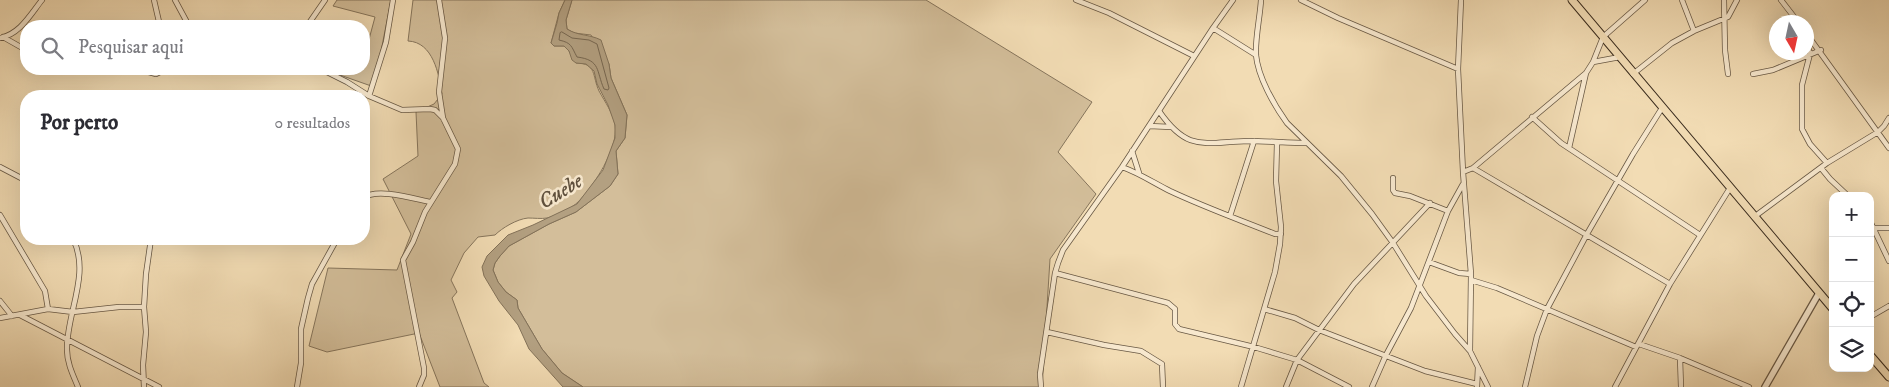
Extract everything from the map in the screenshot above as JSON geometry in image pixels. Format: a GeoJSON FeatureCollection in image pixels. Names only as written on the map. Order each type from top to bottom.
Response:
{"type":"FeatureCollection","features":[{"type":"Feature","properties":{"kind":"main road"},"geometry":{"type":"LineString","coordinates":[[1572,0],[1829,304]]}},
{"type":"Feature","properties":{"kind":"main road"},"geometry":{"type":"LineString","coordinates":[[1874,359],[1889,377]]}},
{"type":"Feature","properties":{"kind":"street"},"geometry":{"type":"LineString","coordinates":[[26,20],[42,0]]}},
{"type":"Feature","properties":{"kind":"street"},"geometry":{"type":"LineString","coordinates":[[154,0],[159,20]]}},
{"type":"Feature","properties":{"kind":"street"},"geometry":{"type":"LineString","coordinates":[[175,0],[186,20]]}},
{"type":"Feature","properties":{"kind":"street"},"geometry":{"type":"LineString","coordinates":[[311,20],[325,0]]}},
{"type":"Feature","properties":{"kind":"street"},"geometry":{"type":"LineString","coordinates":[[370,93],[386,42],[393,0]]}},
{"type":"Feature","properties":{"kind":"street"},"geometry":{"type":"LineString","coordinates":[[419,387],[424,375],[424,368],[402,264],[404,257],[414,242],[430,202],[455,164],[458,149],[443,118],[438,92],[445,38],[439,0]]}},
{"type":"Feature","properties":{"kind":"street"},"geometry":{"type":"LineString","coordinates":[[1076,0],[1109,12],[1194,56]]}},
{"type":"Feature","properties":{"kind":"street"},"geometry":{"type":"LineString","coordinates":[[1041,387],[1040,374],[1058,262],[1064,250],[1122,167],[1233,0]]}},
{"type":"Feature","properties":{"kind":"street"},"geometry":{"type":"LineString","coordinates":[[1261,0],[1256,55],[1264,82],[1275,106],[1286,123],[1342,176],[1393,243],[1420,286],[1455,334],[1470,351],[1488,387]]}},
{"type":"Feature","properties":{"kind":"street"},"geometry":{"type":"LineString","coordinates":[[1301,0],[1346,22],[1458,69]]}},
{"type":"Feature","properties":{"kind":"street"},"geometry":{"type":"LineString","coordinates":[[1461,0],[1458,69],[1462,172],[1471,274],[1470,351]]}},
{"type":"Feature","properties":{"kind":"street"},"geometry":{"type":"LineString","coordinates":[[1462,172],[1473,168],[1586,73],[1593,62],[1603,37],[1645,0]]}},
{"type":"Feature","properties":{"kind":"street"},"geometry":{"type":"LineString","coordinates":[[1682,0],[1694,30]]}},
{"type":"Feature","properties":{"kind":"street"},"geometry":{"type":"LineString","coordinates":[[1724,0],[1725,50],[1728,74]]}},
{"type":"Feature","properties":{"kind":"street"},"geometry":{"type":"LineString","coordinates":[[1633,74],[1672,43],[1694,30],[1725,18],[1730,14],[1737,0]]}},
{"type":"Feature","properties":{"kind":"street"},"geometry":{"type":"LineString","coordinates":[[1781,0],[1786,3],[1794,15]]}},
{"type":"Feature","properties":{"kind":"street"},"geometry":{"type":"LineString","coordinates":[[2,37],[20,28]]}},
{"type":"Feature","properties":{"kind":"street"},"geometry":{"type":"LineString","coordinates":[[1213,28],[1256,55]]}},
{"type":"Feature","properties":{"kind":"street"},"geometry":{"type":"LineString","coordinates":[[2,37],[20,47]]}},
{"type":"Feature","properties":{"kind":"street"},"geometry":{"type":"LineString","coordinates":[[1814,42],[1889,148]]}},
{"type":"Feature","properties":{"kind":"street"},"geometry":{"type":"LineString","coordinates":[[1814,53],[1821,50]]}},
{"type":"Feature","properties":{"kind":"street"},"geometry":{"type":"LineString","coordinates":[[1593,62],[1620,57]]}},
{"type":"Feature","properties":{"kind":"street"},"geometry":{"type":"LineString","coordinates":[[1753,74],[1773,70],[1796,60]]}},
{"type":"Feature","properties":{"kind":"street"},"geometry":{"type":"LineString","coordinates":[[1808,60],[1802,85],[1802,130],[1810,144],[1827,163]]}},
{"type":"Feature","properties":{"kind":"street"},"geometry":{"type":"LineString","coordinates":[[1569,148],[1586,73]]}},
{"type":"Feature","properties":{"kind":"street"},"geometry":{"type":"LineString","coordinates":[[333,75],[360,90]]}},
{"type":"Feature","properties":{"kind":"street"},"geometry":{"type":"LineString","coordinates":[[370,96],[402,110],[435,110],[443,118]]}},
{"type":"Feature","properties":{"kind":"street"},"geometry":{"type":"LineString","coordinates":[[1525,387],[1537,336],[1547,309],[1587,234],[1662,108]]}},
{"type":"Feature","properties":{"kind":"street"},"geometry":{"type":"LineString","coordinates":[[1159,111],[1171,128],[1196,142],[1215,144],[1254,141],[1308,143]]}},
{"type":"Feature","properties":{"kind":"street"},"geometry":{"type":"LineString","coordinates":[[1532,117],[1550,131],[1557,140],[1618,182],[1700,234]]}},
{"type":"Feature","properties":{"kind":"street"},"geometry":{"type":"LineString","coordinates":[[1754,217],[1827,163],[1878,132],[1889,118]]}},
{"type":"Feature","properties":{"kind":"street"},"geometry":{"type":"LineString","coordinates":[[1149,126],[1171,128]]}},
{"type":"Feature","properties":{"kind":"street"},"geometry":{"type":"LineString","coordinates":[[1230,216],[1254,141]]}},
{"type":"Feature","properties":{"kind":"street"},"geometry":{"type":"LineString","coordinates":[[1246,387],[1242,384],[1276,272],[1280,244],[1281,234],[1276,181],[1277,143]]}},
{"type":"Feature","properties":{"kind":"street"},"geometry":{"type":"LineString","coordinates":[[1132,151],[1139,173]]}},
{"type":"Feature","properties":{"kind":"street"},"geometry":{"type":"LineString","coordinates":[[0,167],[20,177]]}},
{"type":"Feature","properties":{"kind":"street"},"geometry":{"type":"LineString","coordinates":[[1122,167],[1139,173],[1146,179],[1171,192],[1275,234],[1281,234]]}},
{"type":"Feature","properties":{"kind":"street"},"geometry":{"type":"LineString","coordinates":[[1473,168],[1670,284]]}},
{"type":"Feature","properties":{"kind":"street"},"geometry":{"type":"LineString","coordinates":[[1821,168],[1844,192]]}},
{"type":"Feature","properties":{"kind":"street"},"geometry":{"type":"LineString","coordinates":[[1393,178],[1392,190],[1395,193],[1422,200],[1448,211]]}},
{"type":"Feature","properties":{"kind":"street"},"geometry":{"type":"LineString","coordinates":[[1372,387],[1411,308],[1448,211],[1464,183]]}},
{"type":"Feature","properties":{"kind":"street"},"geometry":{"type":"LineString","coordinates":[[1615,387],[1670,284],[1730,188]]}},
{"type":"Feature","properties":{"kind":"street"},"geometry":{"type":"LineString","coordinates":[[370,195],[383,193],[430,202]]}},
{"type":"Feature","properties":{"kind":"street"},"geometry":{"type":"LineString","coordinates":[[1422,200],[1424,208]]}},
{"type":"Feature","properties":{"kind":"street"},"geometry":{"type":"LineString","coordinates":[[1286,387],[1296,360],[1354,284],[1430,203]]}},
{"type":"Feature","properties":{"kind":"street"},"geometry":{"type":"LineString","coordinates":[[0,215],[44,291],[48,309]]}},
{"type":"Feature","properties":{"kind":"street"},"geometry":{"type":"LineString","coordinates":[[1889,228],[1875,228],[1889,261]]}},
{"type":"Feature","properties":{"kind":"street"},"geometry":{"type":"LineString","coordinates":[[1275,234],[1280,244]]}},
{"type":"Feature","properties":{"kind":"street"},"geometry":{"type":"LineString","coordinates":[[76,245],[78,251],[79,268],[67,340],[68,360],[78,387]]}},
{"type":"Feature","properties":{"kind":"street"},"geometry":{"type":"LineString","coordinates":[[144,387],[143,365],[146,332],[144,308],[150,245]]}},
{"type":"Feature","properties":{"kind":"street"},"geometry":{"type":"LineString","coordinates":[[297,387],[301,363],[301,329],[308,298],[312,284],[334,245]]}},
{"type":"Feature","properties":{"kind":"street"},"geometry":{"type":"LineString","coordinates":[[1429,262],[1459,273],[1471,274]]}},
{"type":"Feature","properties":{"kind":"street"},"geometry":{"type":"LineString","coordinates":[[1055,273],[1168,303],[1175,309],[1175,324],[1180,329],[1254,347],[1296,360],[1349,387]]}},
{"type":"Feature","properties":{"kind":"street"},"geometry":{"type":"LineString","coordinates":[[1471,280],[1497,288],[1637,345],[1680,358],[1749,387]]}},
{"type":"Feature","properties":{"kind":"street"},"geometry":{"type":"LineString","coordinates":[[1765,387],[1819,293]]}},
{"type":"Feature","properties":{"kind":"street"},"geometry":{"type":"LineString","coordinates":[[0,301],[12,316]]}},
{"type":"Feature","properties":{"kind":"street"},"geometry":{"type":"LineString","coordinates":[[1874,315],[1889,306]]}},
{"type":"Feature","properties":{"kind":"street"},"geometry":{"type":"LineString","coordinates":[[0,318],[48,309],[73,312],[120,307],[144,308]]}},
{"type":"Feature","properties":{"kind":"street"},"geometry":{"type":"LineString","coordinates":[[1264,309],[1294,318],[1319,330],[1425,371],[1477,386],[1478,366]]}},
{"type":"Feature","properties":{"kind":"street"},"geometry":{"type":"LineString","coordinates":[[20,315],[67,340],[99,354],[159,387]]}},
{"type":"Feature","properties":{"kind":"street"},"geometry":{"type":"LineString","coordinates":[[1047,332],[1104,346],[1141,350],[1162,364],[1163,387]]}},
{"type":"Feature","properties":{"kind":"street"},"geometry":{"type":"LineString","coordinates":[[1680,358],[1681,387]]}},
{"type":"Feature","properties":{"kind":"shaded area"},"geometry":{"type":"Polygon","coordinates":[[[337,0],[391,0],[374,87],[340,75],[370,75],[370,36],[375,17],[333,6],[337,0]]]}},
{"type":"Feature","properties":{"kind":"shaded area"},"geometry":{"type":"Polygon","coordinates":[[[413,0],[565,0],[559,13],[551,43],[554,46],[564,46],[576,63],[587,65],[591,68],[599,91],[611,112],[615,125],[613,145],[609,156],[591,187],[578,202],[551,217],[519,220],[495,235],[478,237],[464,253],[451,280],[457,292],[452,298],[484,383],[489,387],[440,387],[419,333],[327,352],[309,346],[328,268],[397,270],[411,234],[383,179],[418,156],[416,112],[434,104],[442,94],[437,69],[429,53],[417,43],[408,41],[413,0]]]}},
{"type":"Feature","properties":{"kind":"shaded area"},"geometry":{"type":"Polygon","coordinates":[[[572,0],[926,0],[1092,102],[1058,152],[1096,194],[1050,259],[1042,387],[583,387],[562,373],[542,349],[518,308],[517,300],[506,292],[498,282],[493,270],[495,263],[509,246],[549,224],[576,212],[610,186],[618,174],[616,151],[625,138],[627,115],[611,78],[609,64],[591,35],[574,33],[567,29],[566,20],[572,0]]]}},
{"type":"Feature","properties":{"kind":"water"},"geometry":{"type":"Polygon","coordinates":[[[565,0],[572,0],[566,20],[567,29],[601,40],[609,64],[611,78],[627,115],[625,138],[616,151],[618,174],[610,186],[576,212],[549,224],[509,246],[495,263],[493,270],[498,282],[506,292],[517,300],[518,308],[542,349],[562,373],[583,387],[563,387],[529,349],[518,325],[499,301],[484,276],[482,267],[487,256],[508,235],[577,204],[603,170],[615,138],[615,125],[608,105],[597,84],[594,71],[586,64],[576,63],[572,60],[569,51],[564,46],[554,46],[551,43],[559,13],[565,0]]]}},
{"type":"Feature","properties":{"kind":"water label","name":"Cuebe"},"geometry":{"type":"Point","coordinates":[560,191]}}]}
